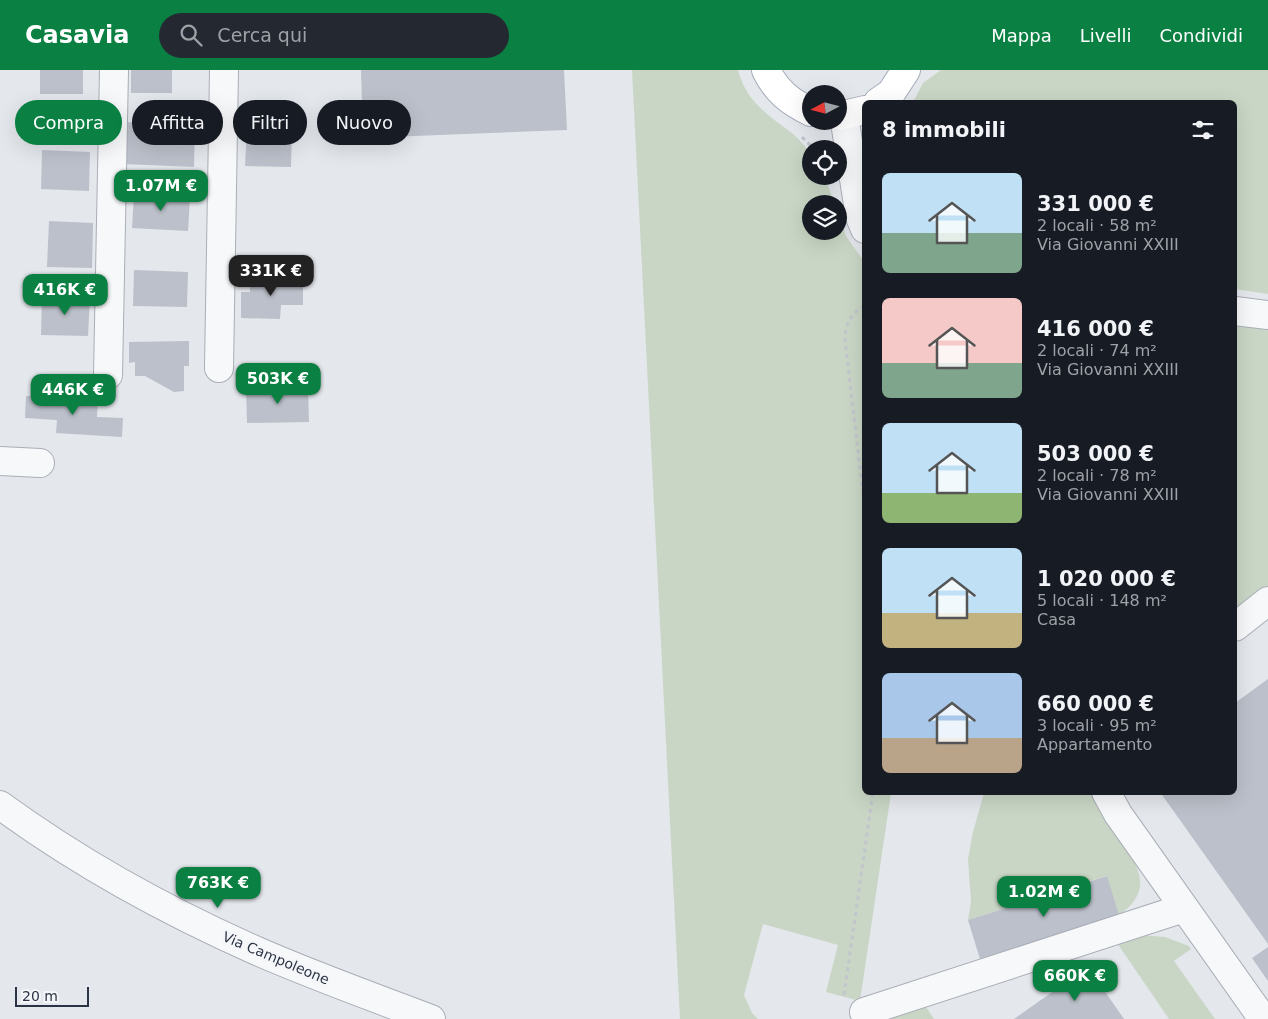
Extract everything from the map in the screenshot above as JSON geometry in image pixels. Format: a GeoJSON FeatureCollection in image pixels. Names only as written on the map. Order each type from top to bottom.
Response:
{"type":"FeatureCollection","features":[{"type":"Feature","properties":{"kind":"main road"},"geometry":{"type":"LineString","coordinates":[[766,70],[773,85],[793,104],[802,108]]}},
{"type":"Feature","properties":{"kind":"main road"},"geometry":{"type":"LineString","coordinates":[[881,100],[891,93],[906,70]]}},
{"type":"Feature","properties":{"kind":"street"},"geometry":{"type":"LineString","coordinates":[[108,375],[114,70]]}},
{"type":"Feature","properties":{"kind":"street"},"geometry":{"type":"LineString","coordinates":[[219,368],[224,70]]}},
{"type":"Feature","properties":{"kind":"street"},"geometry":{"type":"LineString","coordinates":[[849,114],[862,222]]}},
{"type":"Feature","properties":{"kind":"street"},"geometry":{"type":"LineString","coordinates":[[1237,311],[1268,316]]}},
{"type":"Feature","properties":{"kind":"street"},"geometry":{"type":"LineString","coordinates":[[0,461],[40,463]]}},
{"type":"Feature","properties":{"kind":"street"},"geometry":{"type":"LineString","coordinates":[[1237,625],[1268,601]]}},
{"type":"Feature","properties":{"kind":"street"},"geometry":{"type":"LineString","coordinates":[[1108,795],[1118,814],[1262,1019]]}},
{"type":"Feature","properties":{"kind":"street","name":"Via Campoleone"},"geometry":{"type":"LineString","coordinates":[[0,805],[74,854],[206,927],[259,952],[431,1019]]}},
{"type":"Feature","properties":{"kind":"street"},"geometry":{"type":"LineString","coordinates":[[864,1012],[1184,908]]}},
{"type":"Feature","properties":{"kind":"path"},"geometry":{"type":"LineString","coordinates":[[862,308],[850,318],[844,340],[862,487]]}},
{"type":"Feature","properties":{"kind":"path"},"geometry":{"type":"LineString","coordinates":[[864,1012],[850,1012],[844,1004],[844,997],[873,795]]}},
{"type":"Feature","properties":{"kind":"green space"},"geometry":{"type":"Polygon","coordinates":[[[632,70],[738,70],[746,90],[758,105],[802,143],[802,185],[828,185],[831,195],[802,195],[802,240],[847,240],[847,237],[862,259],[862,795],[891,795],[860,1001],[826,992],[838,945],[763,924],[744,995],[752,1013],[758,1019],[680,1019],[632,70]]]}},
{"type":"Feature","properties":{"kind":"green space"},"geometry":{"type":"Polygon","coordinates":[[[941,70],[1268,70],[1268,294],[1237,289],[1237,100],[914,100],[923,83],[941,70]]]}},
{"type":"Feature","properties":{"kind":"green space"},"geometry":{"type":"Polygon","coordinates":[[[1237,325],[1268,330],[1268,592],[1237,615],[1237,325]]]}},
{"type":"Feature","properties":{"kind":"green space"},"geometry":{"type":"Polygon","coordinates":[[[983,795],[1095,795],[1099,809],[1138,870],[1140,885],[1135,900],[1119,915],[1106,876],[968,920],[971,902],[968,859],[983,795]]]}},
{"type":"Feature","properties":{"kind":"green space"},"geometry":{"type":"Polygon","coordinates":[[[1139,935],[1165,937],[1189,946],[1191,949],[1174,961],[1215,1019],[1169,1019],[1115,940],[1139,935]]]}},
{"type":"Feature","properties":{"kind":"green space"},"geometry":{"type":"Polygon","coordinates":[[[926,1007],[934,1019],[888,1019],[926,1007]]]}},
{"type":"Feature","properties":{"kind":"building"},"geometry":{"type":"Polygon","coordinates":[[[40,70],[83,70],[83,94],[40,94],[40,70]]]}},
{"type":"Feature","properties":{"kind":"building"},"geometry":{"type":"Polygon","coordinates":[[[131,70],[172,70],[172,93],[131,93],[131,70]]]}},
{"type":"Feature","properties":{"kind":"building"},"geometry":{"type":"Polygon","coordinates":[[[361,70],[564,70],[567,130],[411,136],[411,100],[362,100],[361,70]]]}},
{"type":"Feature","properties":{"kind":"building"},"geometry":{"type":"Polygon","coordinates":[[[124,122],[132,122],[132,145],[195,145],[194,167],[122,164],[124,122]]]}},
{"type":"Feature","properties":{"kind":"building"},"geometry":{"type":"Polygon","coordinates":[[[246,145],[292,145],[291,167],[245,166],[246,145]]]}},
{"type":"Feature","properties":{"kind":"building"},"geometry":{"type":"Polygon","coordinates":[[[42,150],[90,152],[89,191],[41,189],[42,150]]]}},
{"type":"Feature","properties":{"kind":"building"},"geometry":{"type":"Polygon","coordinates":[[[134,194],[190,197],[188,231],[132,228],[134,194]]]}},
{"type":"Feature","properties":{"kind":"building"},"geometry":{"type":"Polygon","coordinates":[[[49,221],[93,223],[92,268],[47,267],[49,221]]]}},
{"type":"Feature","properties":{"kind":"building"},"geometry":{"type":"Polygon","coordinates":[[[134,270],[188,272],[187,307],[133,306],[134,270]]]}},
{"type":"Feature","properties":{"kind":"building"},"geometry":{"type":"Polygon","coordinates":[[[250,277],[303,278],[303,305],[281,305],[280,319],[241,318],[241,292],[250,292],[250,277]]]}},
{"type":"Feature","properties":{"kind":"building"},"geometry":{"type":"Polygon","coordinates":[[[42,296],[90,297],[88,336],[41,335],[42,296]]]}},
{"type":"Feature","properties":{"kind":"building"},"geometry":{"type":"Polygon","coordinates":[[[189,341],[189,366],[184,366],[184,391],[174,392],[145,376],[135,376],[135,362],[129,363],[129,342],[189,341]]]}},
{"type":"Feature","properties":{"kind":"building"},"geometry":{"type":"Polygon","coordinates":[[[308,386],[309,422],[247,423],[246,387],[308,386]]]}},
{"type":"Feature","properties":{"kind":"building"},"geometry":{"type":"Polygon","coordinates":[[[26,396],[98,400],[97,417],[123,418],[122,437],[56,433],[57,420],[25,418],[26,396]]]}},
{"type":"Feature","properties":{"kind":"building"},"geometry":{"type":"Polygon","coordinates":[[[1268,679],[1268,944],[1162,795],[1237,795],[1237,702],[1268,679]]]}},
{"type":"Feature","properties":{"kind":"building"},"geometry":{"type":"Polygon","coordinates":[[[1107,876],[1119,915],[980,959],[968,920],[1107,876]]]}},
{"type":"Feature","properties":{"kind":"building"},"geometry":{"type":"Polygon","coordinates":[[[1268,947],[1268,981],[1252,958],[1268,947]]]}},
{"type":"Feature","properties":{"kind":"building"},"geometry":{"type":"Polygon","coordinates":[[[1088,967],[1124,1019],[1014,1019],[1088,967]]]}}]}
